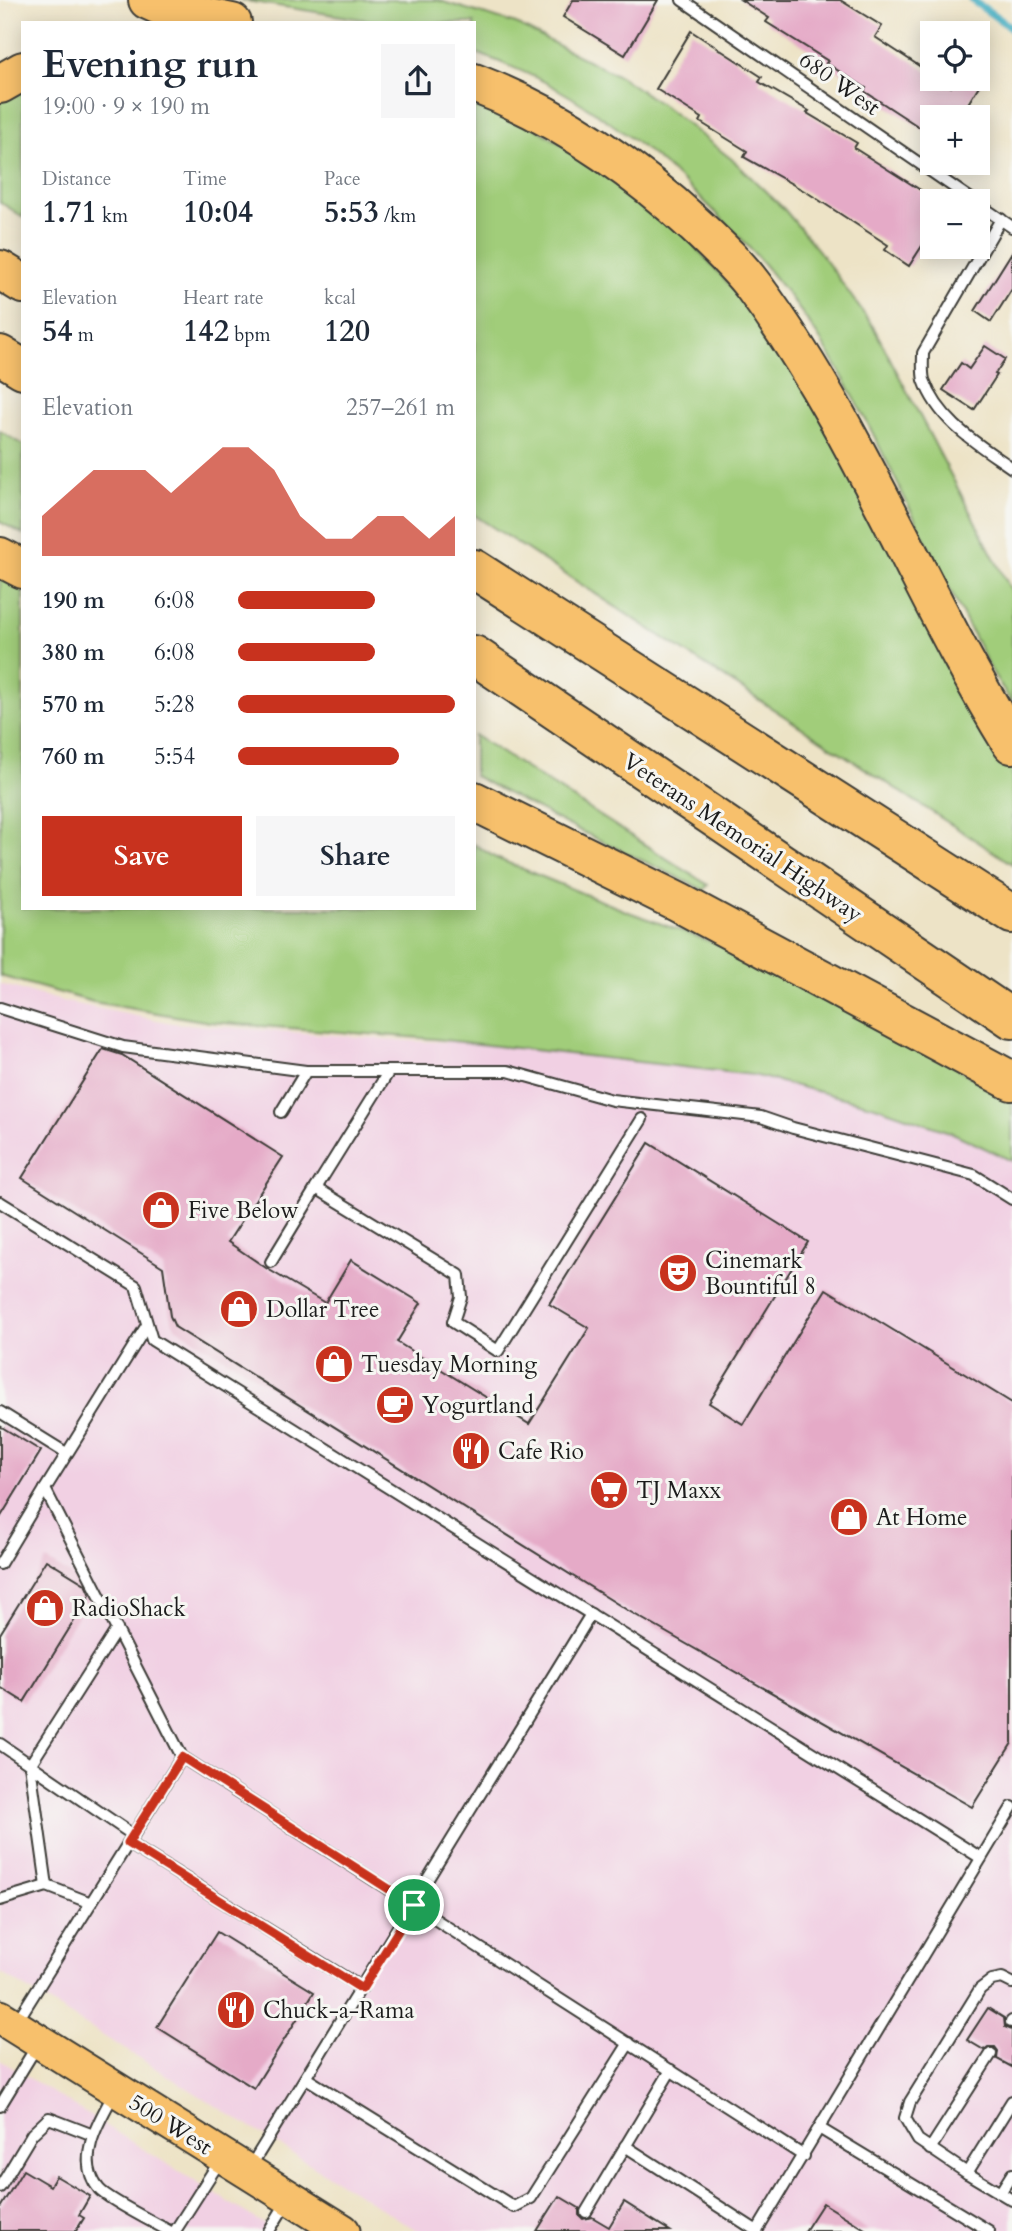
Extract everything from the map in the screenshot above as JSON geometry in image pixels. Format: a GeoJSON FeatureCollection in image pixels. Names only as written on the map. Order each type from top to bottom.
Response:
{"type":"FeatureCollection","features":[{"type":"Feature","properties":{"kind":"highway"},"geometry":{"type":"LineString","coordinates":[[148,0],[170,10],[222,21]]}},
{"type":"Feature","properties":{"kind":"highway"},"geometry":{"type":"LineString","coordinates":[[0,84],[21,72]]}},
{"type":"Feature","properties":{"kind":"highway"},"geometry":{"type":"LineString","coordinates":[[476,84],[530,108],[624,166],[698,228],[753,285],[825,394],[1012,744]]}},
{"type":"Feature","properties":{"kind":"highway"},"geometry":{"type":"LineString","coordinates":[[0,270],[21,283]]}},
{"type":"Feature","properties":{"kind":"highway"},"geometry":{"type":"LineString","coordinates":[[0,355],[21,368]]}},
{"type":"Feature","properties":{"kind":"highway"},"geometry":{"type":"LineString","coordinates":[[0,557],[21,568]]}},
{"type":"Feature","properties":{"kind":"highway"},"geometry":{"type":"LineString","coordinates":[[476,570],[1012,914]]}},
{"type":"Feature","properties":{"kind":"highway","name":"Veterans Memorial Highway"},"geometry":{"type":"LineString","coordinates":[[476,656],[1012,1019]]}},
{"type":"Feature","properties":{"kind":"highway"},"geometry":{"type":"LineString","coordinates":[[476,802],[678,902],[1012,1081]]}},
{"type":"Feature","properties":{"kind":"main road","name":"500 West"},"geometry":{"type":"LineString","coordinates":[[18,2028],[343,2231]]}},
{"type":"Feature","properties":{"kind":"lane","name":"680 West"},"geometry":{"type":"LineString","coordinates":[[682,0],[956,189]]}},
{"type":"Feature","properties":{"kind":"lane","name":"680 West"},"geometry":{"type":"LineString","coordinates":[[990,212],[1012,227]]}},
{"type":"Feature","properties":{"kind":"lane"},"geometry":{"type":"LineString","coordinates":[[1000,219],[923,353],[923,378],[936,405],[960,432],[1012,468]]}},
{"type":"Feature","properties":{"kind":"lane"},"geometry":{"type":"LineString","coordinates":[[0,1008],[123,1047],[306,1071],[508,1071],[612,1100],[761,1116],[793,1128],[974,1175],[1012,1199]]}},
{"type":"Feature","properties":{"kind":"lane"},"geometry":{"type":"LineString","coordinates":[[281,1112],[306,1071]]}},
{"type":"Feature","properties":{"kind":"lane"},"geometry":{"type":"LineString","coordinates":[[271,1262],[389,1071]]}},
{"type":"Feature","properties":{"kind":"lane"},"geometry":{"type":"LineString","coordinates":[[316,1188],[458,1275],[461,1297],[453,1322],[498,1351],[642,1119]]}},
{"type":"Feature","properties":{"kind":"lane"},"geometry":{"type":"LineString","coordinates":[[0,1202],[136,1286],[152,1340],[981,1858]]}},
{"type":"Feature","properties":{"kind":"lane"},"geometry":{"type":"LineString","coordinates":[[0,1564],[147,1325]]}},
{"type":"Feature","properties":{"kind":"lane"},"geometry":{"type":"LineString","coordinates":[[0,1412],[66,1453]]}},
{"type":"Feature","properties":{"kind":"lane"},"geometry":{"type":"LineString","coordinates":[[45,1489],[182,1757],[804,2156]]}},
{"type":"Feature","properties":{"kind":"lane"},"geometry":{"type":"LineString","coordinates":[[175,2231],[306,2078],[591,1614]]}},
{"type":"Feature","properties":{"kind":"lane"},"geometry":{"type":"LineString","coordinates":[[47,1886],[30,1765],[117,1629]]}},
{"type":"Feature","properties":{"kind":"lane"},"geometry":{"type":"LineString","coordinates":[[0,1744],[131,1839],[362,1989]]}},
{"type":"Feature","properties":{"kind":"lane"},"geometry":{"type":"LineString","coordinates":[[0,2105],[18,2028],[91,1903],[182,1757]]}},
{"type":"Feature","properties":{"kind":"lane"},"geometry":{"type":"LineString","coordinates":[[625,2146],[757,2231],[1012,1807]]}},
{"type":"Feature","properties":{"kind":"lane"},"geometry":{"type":"LineString","coordinates":[[0,1900],[47,1886],[91,1903]]}},
{"type":"Feature","properties":{"kind":"lane"},"geometry":{"type":"LineString","coordinates":[[1012,1983],[1002,1978],[992,1980],[980,1989],[910,2102],[905,2118],[918,2140],[1012,2200]]}},
{"type":"Feature","properties":{"kind":"lane"},"geometry":{"type":"LineString","coordinates":[[306,2078],[514,2207],[531,2199],[629,2043]]}},
{"type":"Feature","properties":{"kind":"lane"},"geometry":{"type":"LineString","coordinates":[[930,2149],[990,2054]]}},
{"type":"Feature","properties":{"kind":"lane"},"geometry":{"type":"LineString","coordinates":[[586,2212],[671,2070]]}},
{"type":"Feature","properties":{"kind":"lane"},"geometry":{"type":"LineString","coordinates":[[116,2090],[93,2135],[89,2150],[89,2171],[99,2190],[169,2231]]}},
{"type":"Feature","properties":{"kind":"lane"},"geometry":{"type":"LineString","coordinates":[[967,2173],[1012,2101]]}},
{"type":"Feature","properties":{"kind":"lane"},"geometry":{"type":"LineString","coordinates":[[0,2187],[32,2134],[49,2118],[93,2135]]}},
{"type":"Feature","properties":{"kind":"lane"},"geometry":{"type":"LineString","coordinates":[[819,2128],[982,2229]]}},
{"type":"Feature","properties":{"kind":"lane"},"geometry":{"type":"LineString","coordinates":[[1000,2193],[1012,2174]]}},
{"type":"Feature","properties":{"kind":"lane"},"geometry":{"type":"LineString","coordinates":[[268,2231],[289,2197]]}},
{"type":"Feature","properties":{"kind":"shaded area"},"geometry":{"type":"Polygon","coordinates":[[[0,984],[66,1002],[172,1023],[411,1041],[524,1044],[729,1061],[1012,1145],[1012,2231],[418,2231],[0,1972],[0,984]]]}},
{"type":"Feature","properties":{"kind":"shaded area"},"geometry":{"type":"Polygon","coordinates":[[[0,2060],[275,2231],[0,2231],[0,2060]]]}},
{"type":"Feature","properties":{"kind":"green space"},"geometry":{"type":"Polygon","coordinates":[[[240,0],[437,0],[516,24],[621,77],[668,109],[734,161],[784,209],[819,251],[874,328],[1012,592],[1012,703],[991,670],[870,427],[823,344],[768,270],[736,234],[702,199],[629,136],[543,81],[476,53],[476,21],[373,21],[240,0]]]}},
{"type":"Feature","properties":{"kind":"green space"},"geometry":{"type":"Polygon","coordinates":[[[21,85],[21,216],[0,202],[0,99],[21,85]]]}},
{"type":"Feature","properties":{"kind":"green space"},"geometry":{"type":"Polygon","coordinates":[[[476,99],[513,114],[656,203],[793,355],[1012,768],[1012,864],[476,516],[476,99]]]}},
{"type":"Feature","properties":{"kind":"green space"},"geometry":{"type":"Polygon","coordinates":[[[0,431],[21,444],[21,533],[0,522],[0,431]]]}},
{"type":"Feature","properties":{"kind":"green space"},"geometry":{"type":"Polygon","coordinates":[[[0,578],[21,589],[21,910],[476,910],[476,845],[496,858],[626,911],[739,952],[939,1057],[1012,1102],[1012,1161],[955,1134],[875,1106],[753,1075],[435,1039],[210,1022],[93,1002],[0,976],[0,578]]]}},
{"type":"Feature","properties":{"kind":"green space"},"geometry":{"type":"Polygon","coordinates":[[[476,736],[708,885],[704,890],[566,824],[476,777],[476,736]]]}},
{"type":"Feature","properties":{"kind":"building"},"geometry":{"type":"Polygon","coordinates":[[[573,0],[658,0],[625,55],[563,17],[573,0]]]}},
{"type":"Feature","properties":{"kind":"building"},"geometry":{"type":"Polygon","coordinates":[[[741,0],[840,0],[882,26],[875,37],[920,66],[920,91],[976,91],[967,105],[920,105],[920,128],[864,91],[866,88],[826,63],[828,61],[766,22],[769,18],[741,0]]]}},
{"type":"Feature","properties":{"kind":"building"},"geometry":{"type":"Polygon","coordinates":[[[691,31],[762,77],[759,82],[857,143],[854,148],[920,190],[920,249],[909,266],[885,250],[888,245],[808,193],[744,157],[747,151],[700,122],[702,118],[656,89],[691,31]]]}},
{"type":"Feature","properties":{"kind":"building"},"geometry":{"type":"Polygon","coordinates":[[[1012,252],[1012,289],[991,322],[975,311],[1012,252]]]}},
{"type":"Feature","properties":{"kind":"building"},"geometry":{"type":"Polygon","coordinates":[[[985,346],[1005,359],[974,410],[943,390],[961,363],[969,369],[985,346]]]}},
{"type":"Feature","properties":{"kind":"building"},"geometry":{"type":"Polygon","coordinates":[[[103,1049],[122,1055],[283,1157],[228,1242],[325,1303],[351,1260],[421,1303],[397,1342],[529,1424],[589,1328],[549,1304],[649,1143],[808,1242],[709,1403],[743,1424],[826,1289],[1012,1403],[1012,1743],[972,1807],[627,1610],[175,1327],[170,1316],[163,1267],[22,1178],[103,1049]]]}},
{"type":"Feature","properties":{"kind":"building"},"geometry":{"type":"Polygon","coordinates":[[[0,1426],[41,1451],[0,1518],[0,1426]]]}},
{"type":"Feature","properties":{"kind":"building"},"geometry":{"type":"Polygon","coordinates":[[[46,1560],[85,1584],[90,1595],[24,1702],[0,1687],[0,1634],[46,1560]]]}},
{"type":"Feature","properties":{"kind":"building","name":"Chuck-a-Rama"},"geometry":{"type":"Polygon","coordinates":[[[217,1932],[314,1992],[254,2088],[157,2027],[217,1932]]]}},
{"type":"Feature","properties":{"kind":"building"},"geometry":{"type":"Polygon","coordinates":[[[988,2008],[1004,2018],[1005,2027],[1012,2030],[1012,2067],[997,2059],[998,2051],[995,2047],[984,2050],[967,2040],[988,2008]]]}},
{"type":"Feature","properties":{"kind":"building"},"geometry":{"type":"Polygon","coordinates":[[[23,2170],[50,2186],[56,2176],[90,2196],[79,2215],[84,2218],[76,2231],[0,2231],[0,2208],[23,2170]]]}},
{"type":"Feature","properties":{"kind":"building"},"geometry":{"type":"Polygon","coordinates":[[[559,2196],[579,2208],[579,2215],[583,2219],[592,2217],[609,2227],[624,2202],[670,2231],[537,2231],[559,2196]]]}},
{"type":"Feature","properties":{"kind":"building"},"geometry":{"type":"Polygon","coordinates":[[[823,2203],[868,2231],[805,2231],[823,2203]]]}},
{"type":"Feature","properties":{"kind":"waterway"},"geometry":{"type":"LineString","coordinates":[[972,0],[1012,28]]}},
{"type":"Feature","properties":{"kind":"place","name":"Five Below"},"geometry":{"type":"Point","coordinates":[161,1210]}},
{"type":"Feature","properties":{"kind":"place","name":"Cinemark Bountiful 8"},"geometry":{"type":"Point","coordinates":[678,1273]}},
{"type":"Feature","properties":{"kind":"place","name":"Dollar Tree"},"geometry":{"type":"Point","coordinates":[239,1309]}},
{"type":"Feature","properties":{"kind":"place","name":"Tuesday Morning"},"geometry":{"type":"Point","coordinates":[334,1364]}},
{"type":"Feature","properties":{"kind":"place","name":"Yogurtland"},"geometry":{"type":"Point","coordinates":[395,1405]}},
{"type":"Feature","properties":{"kind":"place","name":"Cafe Rio"},"geometry":{"type":"Point","coordinates":[471,1451]}},
{"type":"Feature","properties":{"kind":"place","name":"TJ Maxx"},"geometry":{"type":"Point","coordinates":[609,1490]}},
{"type":"Feature","properties":{"kind":"place","name":"At Home"},"geometry":{"type":"Point","coordinates":[849,1517]}},
{"type":"Feature","properties":{"kind":"place","name":"RadioShack"},"geometry":{"type":"Point","coordinates":[45,1608]}},
{"type":"Feature","properties":{"kind":"place","name":"Chuck-a-Rama"},"geometry":{"type":"Point","coordinates":[236,2010]}},
{"type":"Feature","properties":{"kind":"route"},"geometry":{"type":"LineString","coordinates":[[182,1757],[414,1905],[362,1989],[128,1843],[182,1757]]}}]}
